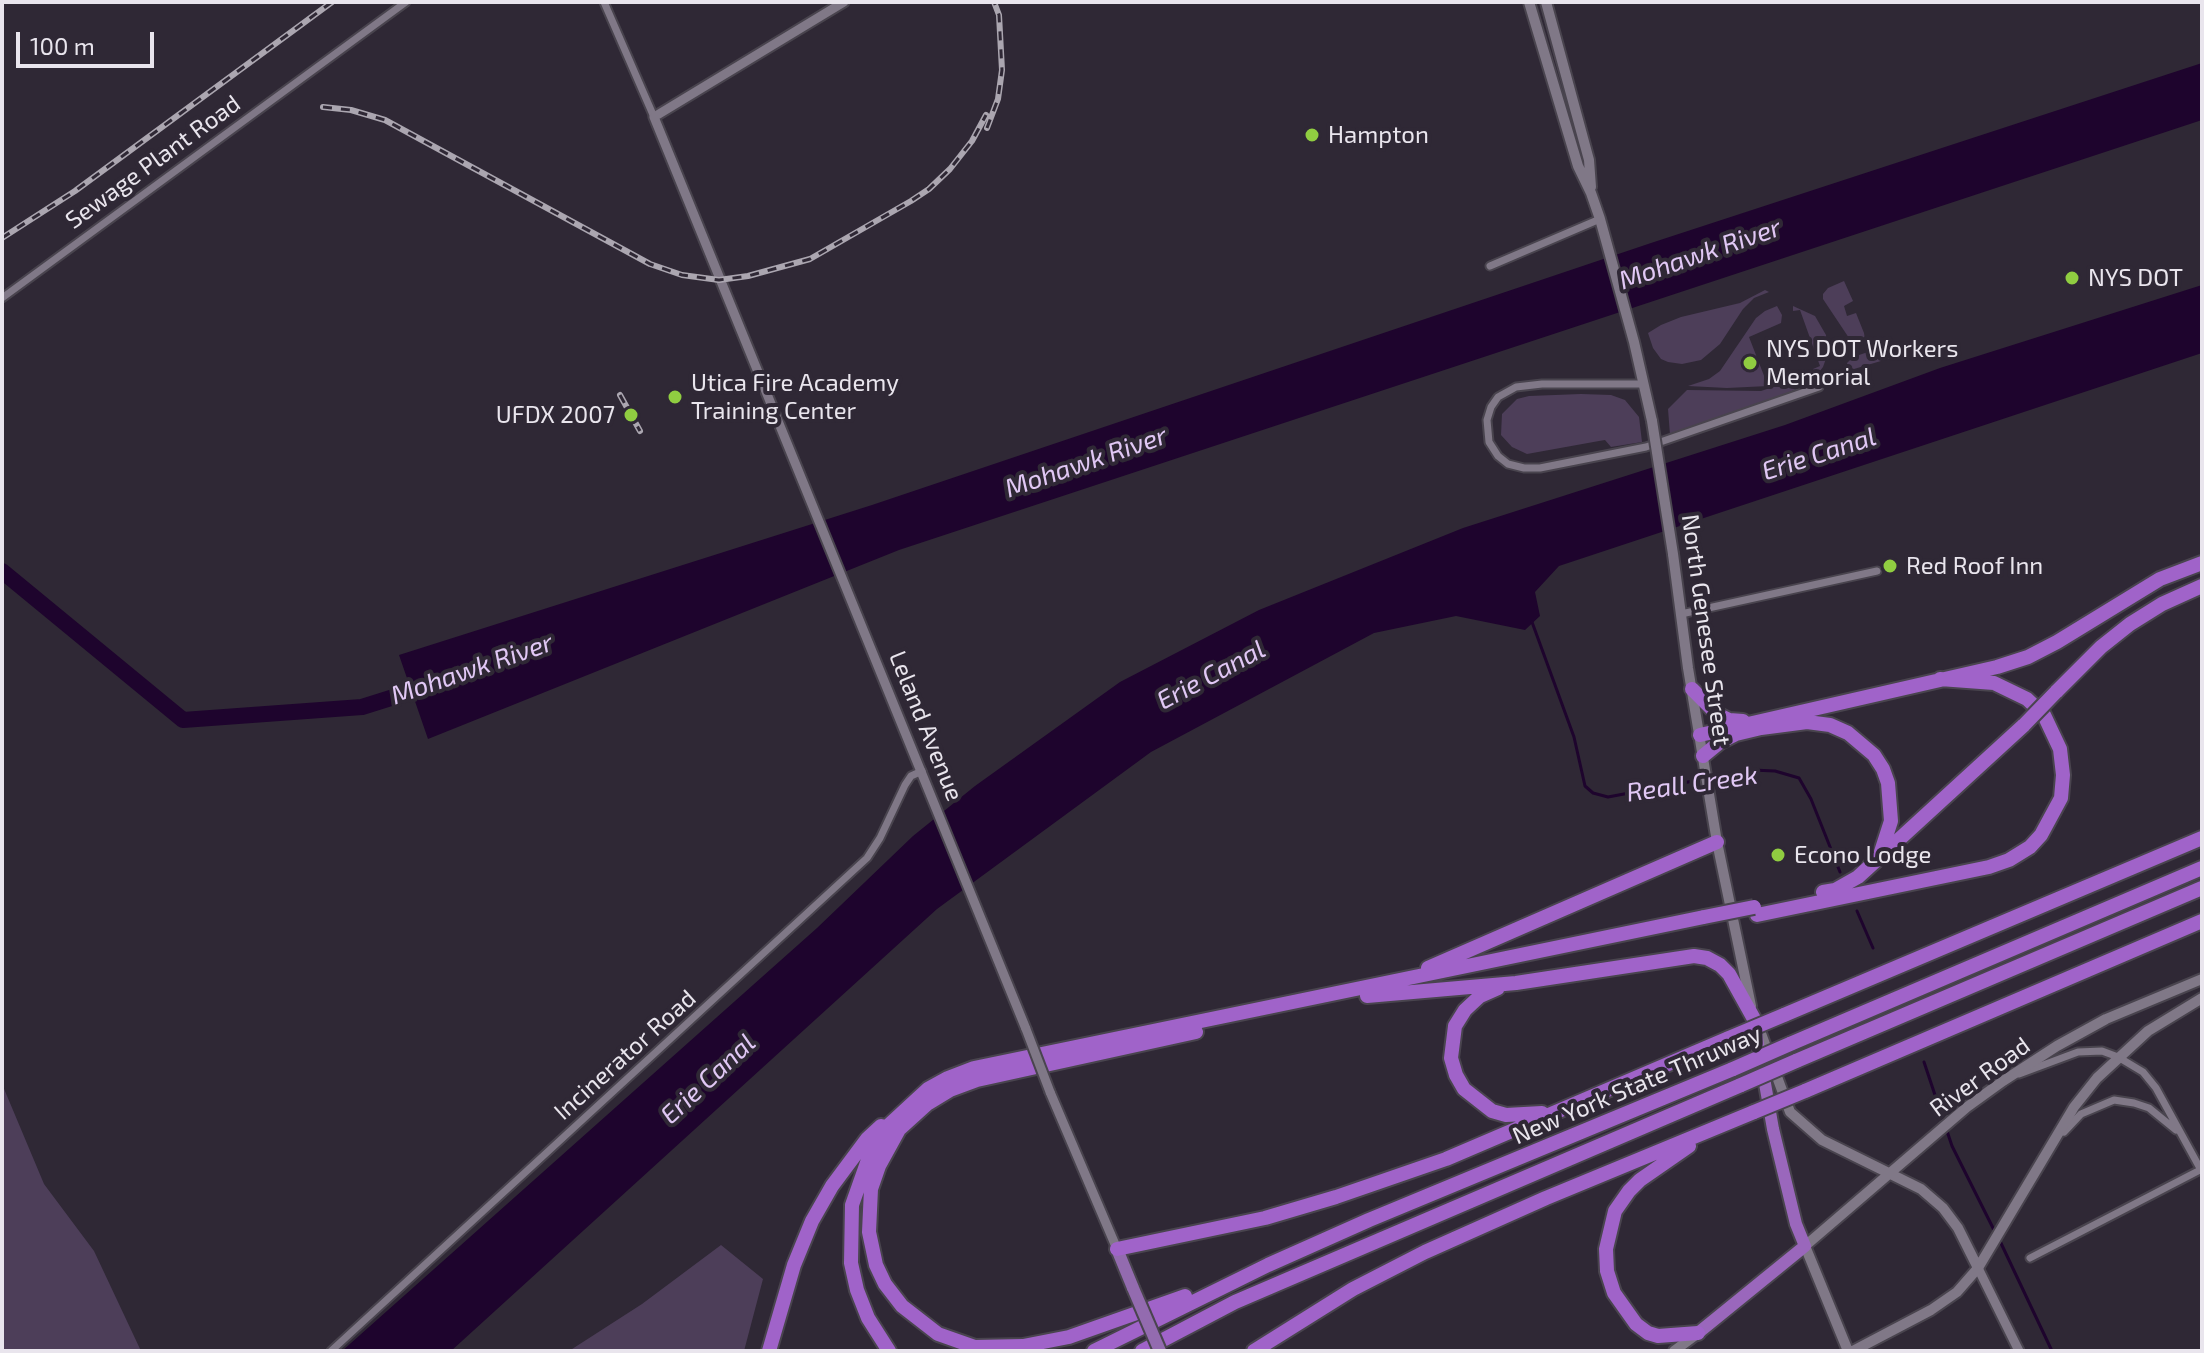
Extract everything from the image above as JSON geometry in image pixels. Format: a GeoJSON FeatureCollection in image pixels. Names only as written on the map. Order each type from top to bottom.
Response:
{"type":"FeatureCollection","features":[{"type":"Feature","properties":{"kind":"highway"},"geometry":{"type":"LineString","coordinates":[[1700,735],[1997,667],[2028,657],[2160,579],[2202,563]]}},
{"type":"Feature","properties":{"kind":"highway"},"geometry":{"type":"LineString","coordinates":[[1756,911],[1835,890],[1858,877],[2024,725],[2101,647],[2162,604],[2202,586]]}},
{"type":"Feature","properties":{"kind":"highway"},"geometry":{"type":"LineString","coordinates":[[769,1351],[794,1265],[832,1186],[867,1139],[892,1114],[928,1089],[974,1068],[1384,984],[1989,867],[2009,860],[2030,847],[2054,815],[2061,798],[2063,775],[2060,749],[2044,715],[2027,699],[1994,683],[1940,679]]}},
{"type":"Feature","properties":{"kind":"highway"},"geometry":{"type":"LineString","coordinates":[[1692,689],[1717,714],[1729,720],[1747,722]]}},
{"type":"Feature","properties":{"kind":"highway"},"geometry":{"type":"LineString","coordinates":[[1704,762],[1720,742],[1736,734],[1761,728],[1807,722],[1830,725],[1848,733],[1874,755],[1888,783],[1891,821],[1879,857]]}},
{"type":"Feature","properties":{"kind":"highway"},"geometry":{"type":"LineString","coordinates":[[1117,1249],[1252,1222],[1446,1159],[2202,838]]}},
{"type":"Feature","properties":{"kind":"highway"},"geometry":{"type":"LineString","coordinates":[[1384,984],[1431,967],[1717,842]]}},
{"type":"Feature","properties":{"kind":"highway","name":"New York State Thruway"},"geometry":{"type":"LineString","coordinates":[[1094,1351],[1268,1265],[2202,868]]}},
{"type":"Feature","properties":{"kind":"highway","name":"New York State Thruway"},"geometry":{"type":"LineString","coordinates":[[1142,1351],[1235,1302],[2202,888]]}},
{"type":"Feature","properties":{"kind":"highway"},"geometry":{"type":"LineString","coordinates":[[897,1351],[870,1304],[860,1273],[858,1219],[869,1170],[882,1148],[903,1124],[950,1090],[977,1080],[1706,921]]}},
{"type":"Feature","properties":{"kind":"highway"},"geometry":{"type":"LineString","coordinates":[[1254,1351],[1353,1289],[1425,1252],[2202,921]]}},
{"type":"Feature","properties":{"kind":"highway"},"geometry":{"type":"LineString","coordinates":[[1363,996],[1516,983],[1677,958],[1707,958],[1729,974],[1752,1012]]}},
{"type":"Feature","properties":{"kind":"highway"},"geometry":{"type":"LineString","coordinates":[[1516,983],[1480,996],[1465,1010],[1455,1026],[1452,1039],[1451,1058],[1456,1075],[1464,1089],[1492,1111],[1506,1115],[1528,1115],[1562,1110]]}},
{"type":"Feature","properties":{"kind":"highway","name":"North Genesee Street"},"geometry":{"type":"LineString","coordinates":[[1752,1012],[1773,1129],[1796,1224],[1805,1246]]}},
{"type":"Feature","properties":{"kind":"highway"},"geometry":{"type":"LineString","coordinates":[[889,1351],[868,1318],[857,1290],[851,1263],[852,1205],[870,1154],[889,1125],[909,1104]]}},
{"type":"Feature","properties":{"kind":"highway"},"geometry":{"type":"LineString","coordinates":[[1731,1122],[1640,1180],[1615,1211],[1607,1240],[1607,1271],[1614,1293],[1636,1324],[1648,1333],[1658,1336],[1698,1333],[1805,1246]]}},
{"type":"Feature","properties":{"kind":"highway"},"geometry":{"type":"LineString","coordinates":[[903,1124],[879,1166],[871,1189],[869,1232],[876,1265],[885,1284],[902,1306],[929,1329],[958,1342],[995,1348],[1069,1337],[1268,1265]]}},
{"type":"Feature","properties":{"kind":"main road","name":"North Genesee Street"},"geometry":{"type":"LineString","coordinates":[[1529,2],[1578,166],[1600,219],[1644,384],[1717,842],[1752,1012]]}},
{"type":"Feature","properties":{"kind":"main road","name":"North Genesee Street"},"geometry":{"type":"LineString","coordinates":[[1546,2],[1589,160],[1591,193]]}},
{"type":"Feature","properties":{"kind":"main road","name":"River Road"},"geometry":{"type":"LineString","coordinates":[[1805,1246],[1952,1120],[2003,1081],[2106,1019],[2202,979]]}},
{"type":"Feature","properties":{"kind":"main road"},"geometry":{"type":"LineString","coordinates":[[1850,1351],[1931,1310],[1957,1292],[1978,1268],[2074,1107],[2118,1057],[2148,1031],[2202,998]]}},
{"type":"Feature","properties":{"kind":"main road"},"geometry":{"type":"LineString","coordinates":[[1752,1012],[1790,1112],[1803,1127],[1862,1162],[1921,1189],[1943,1208],[1958,1228],[1978,1268]]}},
{"type":"Feature","properties":{"kind":"main road","name":"North Genesee Street"},"geometry":{"type":"LineString","coordinates":[[1805,1246],[1850,1351]]}},
{"type":"Feature","properties":{"kind":"main road","name":"Leland Avenue"},"geometry":{"type":"LineString","coordinates":[[1117,1249],[1160,1351]]}},
{"type":"Feature","properties":{"kind":"main road"},"geometry":{"type":"LineString","coordinates":[[1674,1351],[1698,1333]]}},
{"type":"Feature","properties":{"kind":"street","name":"Sewage Plant Road"},"geometry":{"type":"LineString","coordinates":[[2,298],[406,2]]}},
{"type":"Feature","properties":{"kind":"street"},"geometry":{"type":"LineString","coordinates":[[604,2],[654,117],[844,2]]}},
{"type":"Feature","properties":{"kind":"street","name":"Leland Avenue"},"geometry":{"type":"LineString","coordinates":[[654,117],[1050,1092],[1117,1249]]}},
{"type":"Feature","properties":{"kind":"street"},"geometry":{"type":"LineString","coordinates":[[1490,266],[1600,219]]}},
{"type":"Feature","properties":{"kind":"street"},"geometry":{"type":"LineString","coordinates":[[1644,384],[1516,387],[1498,397],[1491,407],[1487,429],[1489,442],[1508,464],[1540,468],[1646,447],[1819,387]]}},
{"type":"Feature","properties":{"kind":"street"},"geometry":{"type":"LineString","coordinates":[[1681,614],[1877,571]]}},
{"type":"Feature","properties":{"kind":"street","name":"Incinerator Road"},"geometry":{"type":"LineString","coordinates":[[331,1351],[867,858],[905,785],[911,776],[922,771]]}},
{"type":"Feature","properties":{"kind":"street"},"geometry":{"type":"LineString","coordinates":[[2003,1081],[2078,1052],[2102,1051],[2118,1057],[2143,1072],[2156,1088],[2201,1169],[2030,1258]]}},
{"type":"Feature","properties":{"kind":"street"},"geometry":{"type":"LineString","coordinates":[[2043,1157],[2081,1114],[2114,1100],[2149,1108],[2183,1137]]}},
{"type":"Feature","properties":{"kind":"street"},"geometry":{"type":"LineString","coordinates":[[1978,1268],[2019,1351]]}},
{"type":"Feature","properties":{"kind":"shaded area"},"geometry":{"type":"Polygon","coordinates":[[[1844,281],[1853,301],[1844,306],[1847,316],[1856,313],[1864,333],[1865,340],[1862,342],[1849,338],[1823,299],[1828,288],[1844,281]]]}},
{"type":"Feature","properties":{"kind":"shaded area"},"geometry":{"type":"Polygon","coordinates":[[[1765,290],[1769,292],[1754,298],[1743,309],[1720,344],[1701,360],[1682,364],[1668,362],[1661,359],[1653,348],[1648,333],[1661,325],[1740,303],[1765,290]]]}},
{"type":"Feature","properties":{"kind":"shaded area"},"geometry":{"type":"Polygon","coordinates":[[[1777,306],[1782,315],[1781,323],[1749,337],[1768,386],[1688,386],[1709,379],[1720,371],[1756,318],[1777,306]]]}},
{"type":"Feature","properties":{"kind":"shaded area"},"geometry":{"type":"Polygon","coordinates":[[[1793,306],[1815,316],[1826,335],[1828,353],[1816,376],[1813,369],[1820,366],[1800,310],[1793,311],[1793,306]]]}},
{"type":"Feature","properties":{"kind":"shaded area"},"geometry":{"type":"Polygon","coordinates":[[[1906,343],[1913,357],[1891,358],[1854,369],[1848,367],[1847,363],[1853,357],[1868,352],[1879,355],[1906,343]]]}},
{"type":"Feature","properties":{"kind":"shaded area"},"geometry":{"type":"Polygon","coordinates":[[[1799,377],[1802,386],[1786,394],[1670,435],[1668,409],[1687,390],[1761,391],[1788,382],[1791,388],[1799,386],[1796,378],[1799,377]]]}},
{"type":"Feature","properties":{"kind":"shaded area"},"geometry":{"type":"Polygon","coordinates":[[[1611,395],[1625,400],[1639,417],[1642,442],[1611,447],[1605,440],[1527,454],[1512,447],[1501,435],[1502,414],[1517,399],[1611,395]]]}},
{"type":"Feature","properties":{"kind":"shaded area"},"geometry":{"type":"Polygon","coordinates":[[[2,1084],[44,1184],[94,1251],[141,1351],[2,1351],[2,1084]]]}},
{"type":"Feature","properties":{"kind":"shaded area"},"geometry":{"type":"Polygon","coordinates":[[[721,1245],[763,1279],[744,1351],[569,1351],[642,1304],[721,1245]]]}},
{"type":"Feature","properties":{"kind":"water"},"geometry":{"type":"Polygon","coordinates":[[[2202,63],[2202,120],[899,550],[428,739],[399,655],[872,505],[1651,243],[2202,63]]]}},
{"type":"Feature","properties":{"kind":"water","name":"Erie Canal"},"geometry":{"type":"Polygon","coordinates":[[[2202,285],[2202,353],[1559,566],[1535,592],[1540,616],[1525,630],[1456,616],[1374,633],[1151,752],[937,909],[451,1351],[342,1351],[817,928],[913,836],[975,786],[1120,682],[1259,610],[1463,528],[1785,425],[1940,368],[2202,285]]]}},
{"type":"Feature","properties":{"kind":"waterway","name":"Mohawk River"},"geometry":{"type":"LineString","coordinates":[[2,571],[183,720],[362,707],[432,685]]}},
{"type":"Feature","properties":{"kind":"waterway","name":"Reall Creek"},"geometry":{"type":"LineString","coordinates":[[1532,622],[1574,737],[1585,786],[1593,793],[1608,797],[1752,770],[1775,771],[1799,778],[1811,799],[1840,872]]}},
{"type":"Feature","properties":{"kind":"waterway","name":"Reall Creek"},"geometry":{"type":"LineString","coordinates":[[1857,911],[1873,948]]}},
{"type":"Feature","properties":{"kind":"waterway","name":"Reall Creek"},"geometry":{"type":"LineString","coordinates":[[1924,1062],[1952,1146],[1995,1232]]}},
{"type":"Feature","properties":{"kind":"waterway","name":"Reall Creek"},"geometry":{"type":"LineString","coordinates":[[1999,1239],[2052,1351]]}},
{"type":"Feature","properties":{"kind":"railway"},"geometry":{"type":"LineString","coordinates":[[2,238],[75,191],[332,2]]}},
{"type":"Feature","properties":{"kind":"railway"},"geometry":{"type":"LineString","coordinates":[[987,128],[998,99],[1002,70],[999,15],[994,2]]}},
{"type":"Feature","properties":{"kind":"railway"},"geometry":{"type":"LineString","coordinates":[[323,107],[351,110],[385,120],[650,264],[682,275],[719,280],[748,276],[810,259],[911,201],[950,169],[972,141],[986,115]]}},
{"type":"Feature","properties":{"kind":"railway"},"geometry":{"type":"LineString","coordinates":[[620,395],[640,431]]}},
{"type":"Feature","properties":{"kind":"place","name":"Hampton"},"geometry":{"type":"Point","coordinates":[1312,135]}},
{"type":"Feature","properties":{"kind":"place","name":"NYS DOT"},"geometry":{"type":"Point","coordinates":[2072,278]}},
{"type":"Feature","properties":{"kind":"place","name":"NYS DOT Workers Memorial"},"geometry":{"type":"Point","coordinates":[1750,363]}},
{"type":"Feature","properties":{"kind":"place","name":"Utica Fire Academy Training Center"},"geometry":{"type":"Point","coordinates":[675,397]}},
{"type":"Feature","properties":{"kind":"place","name":"UFDX 2007"},"geometry":{"type":"Point","coordinates":[631,415]}},
{"type":"Feature","properties":{"kind":"place","name":"Red Roof Inn"},"geometry":{"type":"Point","coordinates":[1890,566]}},
{"type":"Feature","properties":{"kind":"place","name":"Econo Lodge"},"geometry":{"type":"Point","coordinates":[1778,855]}}]}
